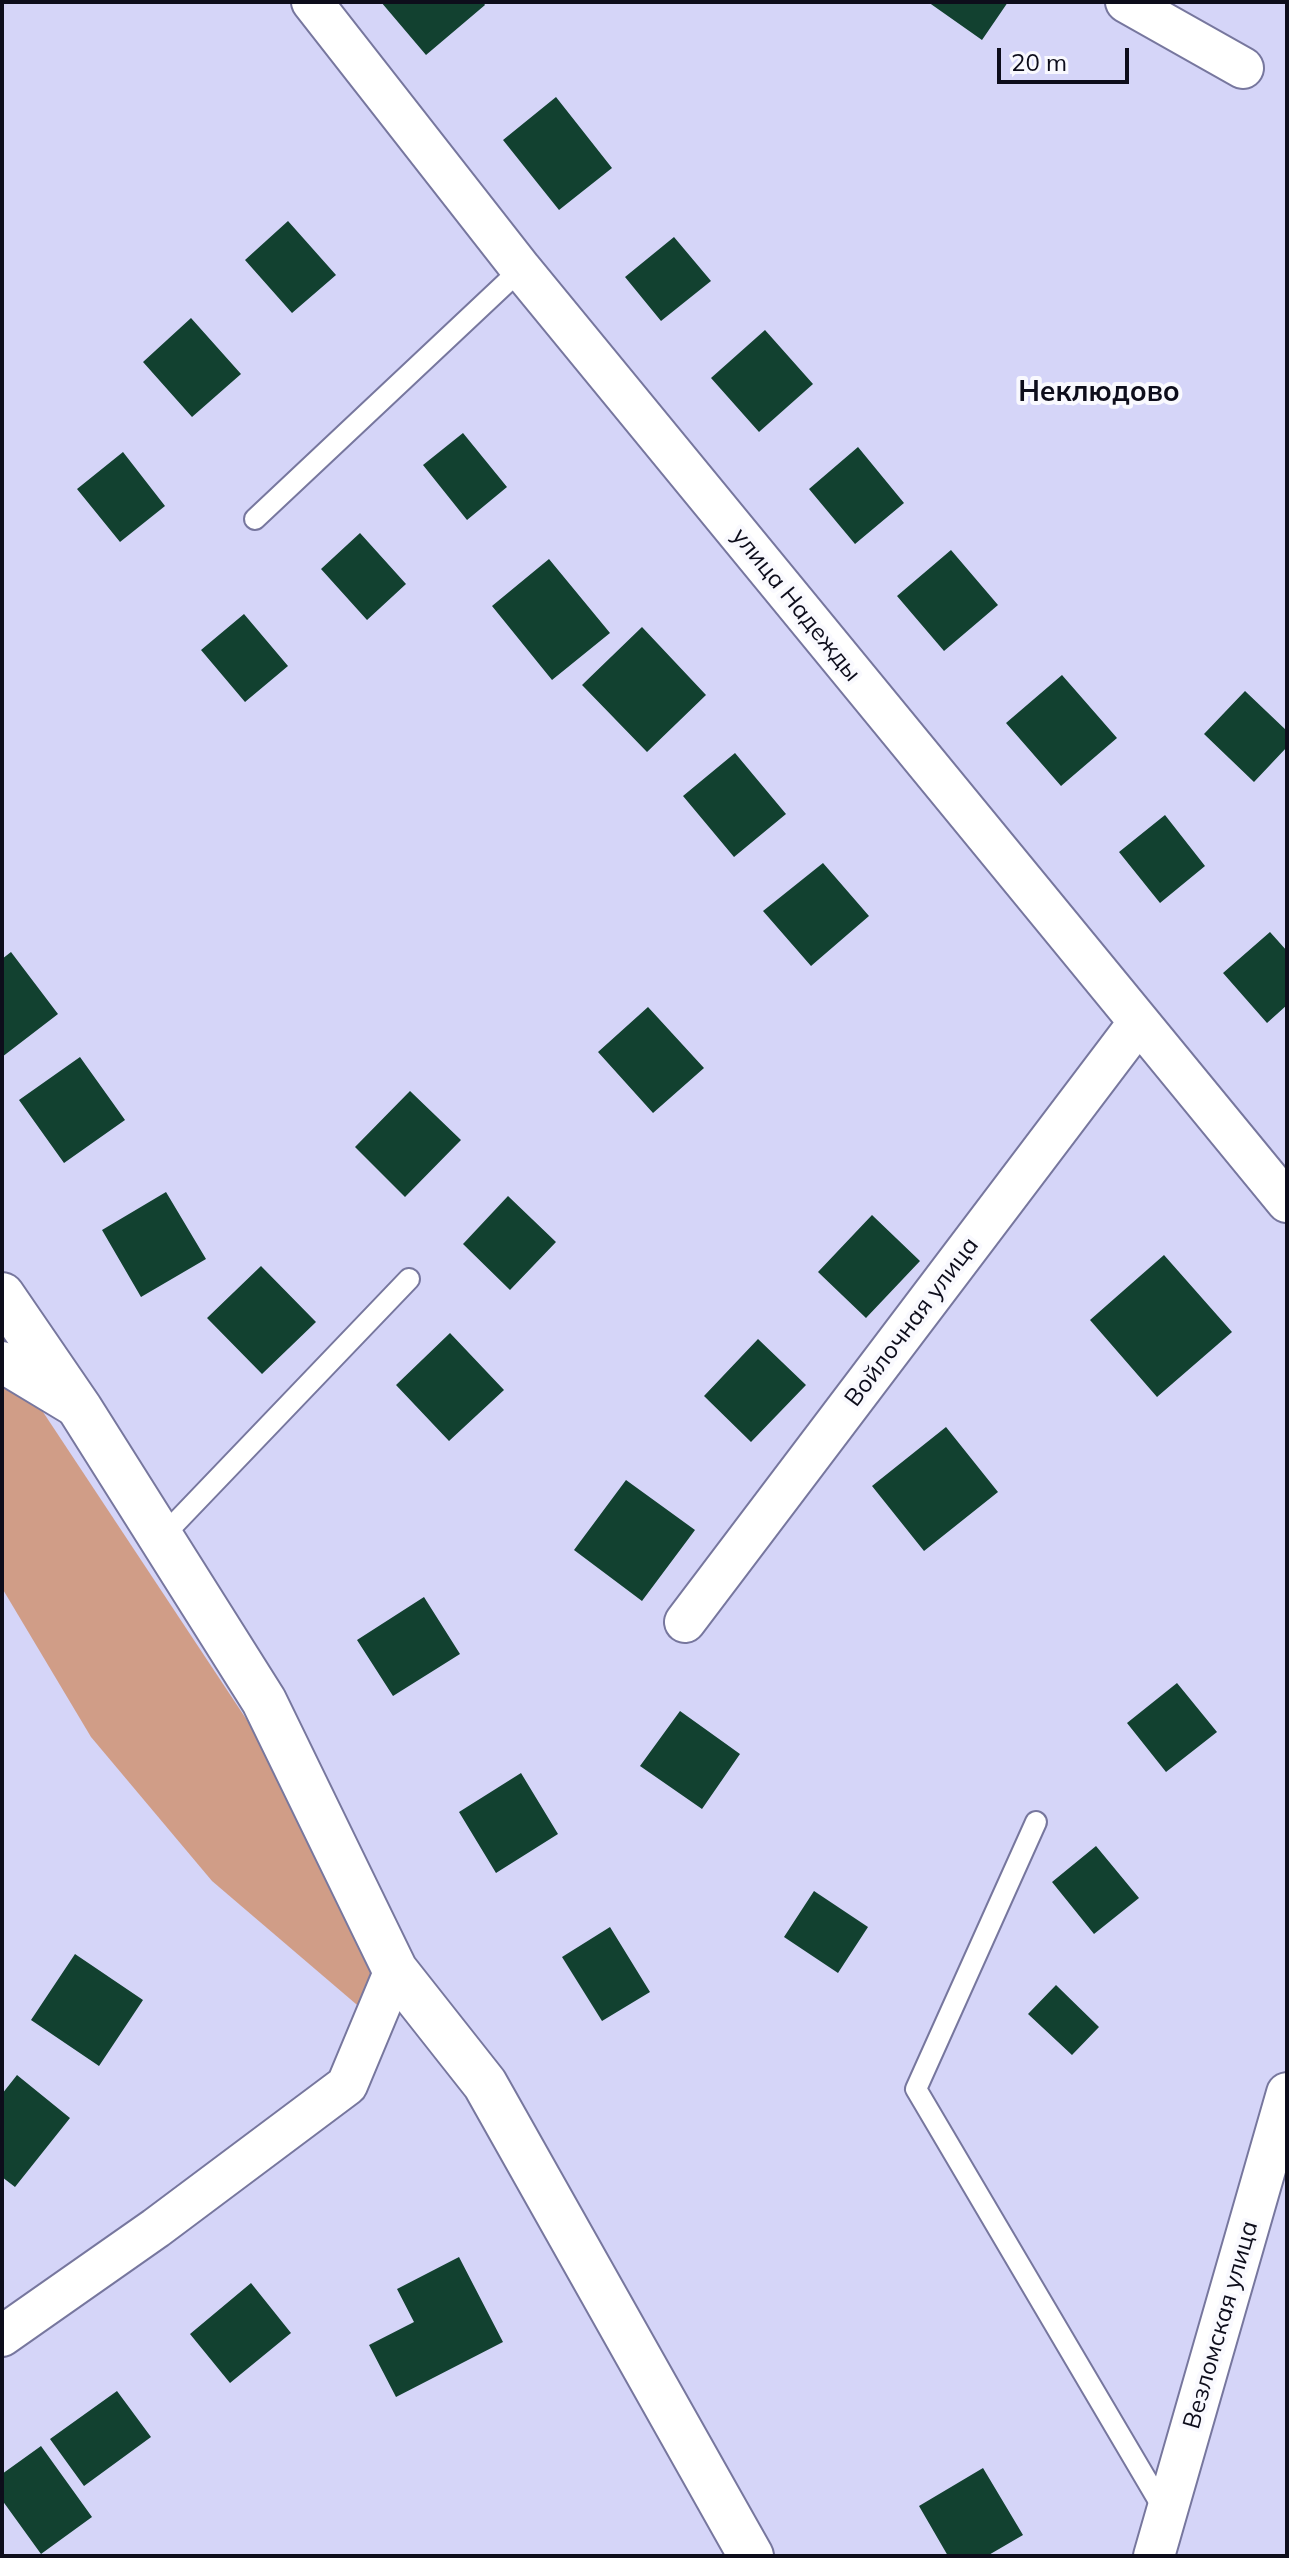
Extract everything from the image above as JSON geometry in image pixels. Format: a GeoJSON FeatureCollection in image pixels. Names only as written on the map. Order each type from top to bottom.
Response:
{"type":"FeatureCollection","features":[{"type":"Feature","properties":{"kind":"street","name":"улица Надежды"},"geometry":{"type":"LineString","coordinates":[[312,2],[521,269],[1287,1202]]}},
{"type":"Feature","properties":{"kind":"street"},"geometry":{"type":"LineString","coordinates":[[1126,2],[1243,68]]}},
{"type":"Feature","properties":{"kind":"street","name":"Войлочная улица"},"geometry":{"type":"LineString","coordinates":[[685,1622],[1139,1022]]}},
{"type":"Feature","properties":{"kind":"street"},"geometry":{"type":"LineString","coordinates":[[2,1295],[80,1409],[264,1701],[395,1970],[485,2084],[751,2556]]}},
{"type":"Feature","properties":{"kind":"street"},"geometry":{"type":"LineString","coordinates":[[2,1362],[80,1409]]}},
{"type":"Feature","properties":{"kind":"street"},"geometry":{"type":"LineString","coordinates":[[2,2336],[156,2228],[347,2085],[395,1970]]}},
{"type":"Feature","properties":{"kind":"street","name":"Везломская улица"},"geometry":{"type":"LineString","coordinates":[[1154,2556],[1287,2093]]}},
{"type":"Feature","properties":{"kind":"lane"},"geometry":{"type":"LineString","coordinates":[[255,519],[521,269]]}},
{"type":"Feature","properties":{"kind":"lane"},"geometry":{"type":"LineString","coordinates":[[161,1538],[409,1279]]}},
{"type":"Feature","properties":{"kind":"lane"},"geometry":{"type":"LineString","coordinates":[[1036,1822],[916,2089],[1166,2513]]}},
{"type":"Feature","properties":{"kind":"shaded area"},"geometry":{"type":"Polygon","coordinates":[[[2,1350],[278,1767],[395,1970],[363,2010],[212,1881],[91,1737],[2,1588],[2,1350]]]}},
{"type":"Feature","properties":{"kind":"building"},"geometry":{"type":"Polygon","coordinates":[[[381,2],[483,2],[485,5],[426,55],[381,2]]]}},
{"type":"Feature","properties":{"kind":"building"},"geometry":{"type":"Polygon","coordinates":[[[928,2],[1008,2],[982,40],[928,2]]]}},
{"type":"Feature","properties":{"kind":"building"},"geometry":{"type":"Polygon","coordinates":[[[556,97],[612,168],[559,210],[503,140],[556,97]]]}},
{"type":"Feature","properties":{"kind":"building"},"geometry":{"type":"Polygon","coordinates":[[[288,221],[336,275],[292,313],[245,260],[288,221]]]}},
{"type":"Feature","properties":{"kind":"building"},"geometry":{"type":"Polygon","coordinates":[[[674,237],[711,281],[661,321],[625,277],[674,237]]]}},
{"type":"Feature","properties":{"kind":"building"},"geometry":{"type":"Polygon","coordinates":[[[191,318],[241,374],[192,417],[143,362],[191,318]]]}},
{"type":"Feature","properties":{"kind":"building"},"geometry":{"type":"Polygon","coordinates":[[[765,330],[813,384],[759,432],[711,378],[765,330]]]}},
{"type":"Feature","properties":{"kind":"building"},"geometry":{"type":"Polygon","coordinates":[[[463,433],[507,487],[467,520],[423,465],[463,433]]]}},
{"type":"Feature","properties":{"kind":"building"},"geometry":{"type":"Polygon","coordinates":[[[858,447],[904,503],[855,544],[809,489],[858,447]]]}},
{"type":"Feature","properties":{"kind":"building"},"geometry":{"type":"Polygon","coordinates":[[[123,452],[165,506],[120,542],[77,489],[123,452]]]}},
{"type":"Feature","properties":{"kind":"building"},"geometry":{"type":"Polygon","coordinates":[[[360,533],[406,584],[367,620],[321,569],[360,533]]]}},
{"type":"Feature","properties":{"kind":"building"},"geometry":{"type":"Polygon","coordinates":[[[951,550],[998,605],[944,651],[897,596],[951,550]]]}},
{"type":"Feature","properties":{"kind":"building"},"geometry":{"type":"Polygon","coordinates":[[[549,559],[610,633],[552,680],[492,606],[549,559]]]}},
{"type":"Feature","properties":{"kind":"building"},"geometry":{"type":"Polygon","coordinates":[[[244,614],[288,666],[245,702],[201,650],[244,614]]]}},
{"type":"Feature","properties":{"kind":"building"},"geometry":{"type":"Polygon","coordinates":[[[642,627],[706,695],[647,752],[582,685],[642,627]]]}},
{"type":"Feature","properties":{"kind":"building"},"geometry":{"type":"Polygon","coordinates":[[[1062,675],[1117,738],[1061,786],[1006,723],[1062,675]]]}},
{"type":"Feature","properties":{"kind":"building"},"geometry":{"type":"Polygon","coordinates":[[[1245,691],[1287,731],[1287,747],[1254,782],[1204,734],[1245,691]]]}},
{"type":"Feature","properties":{"kind":"building"},"geometry":{"type":"Polygon","coordinates":[[[735,753],[786,814],[734,857],[683,796],[735,753]]]}},
{"type":"Feature","properties":{"kind":"building"},"geometry":{"type":"Polygon","coordinates":[[[1165,815],[1205,866],[1160,903],[1119,852],[1165,815]]]}},
{"type":"Feature","properties":{"kind":"building"},"geometry":{"type":"Polygon","coordinates":[[[823,863],[869,916],[811,966],[763,911],[823,863]]]}},
{"type":"Feature","properties":{"kind":"building"},"geometry":{"type":"Polygon","coordinates":[[[1270,932],[1287,951],[1287,1005],[1267,1023],[1223,973],[1270,932]]]}},
{"type":"Feature","properties":{"kind":"building"},"geometry":{"type":"Polygon","coordinates":[[[11,952],[58,1014],[2,1057],[2,959],[11,952]]]}},
{"type":"Feature","properties":{"kind":"building"},"geometry":{"type":"Polygon","coordinates":[[[648,1007],[704,1068],[653,1113],[598,1052],[648,1007]]]}},
{"type":"Feature","properties":{"kind":"building"},"geometry":{"type":"Polygon","coordinates":[[[80,1057],[125,1120],[64,1163],[19,1100],[80,1057]]]}},
{"type":"Feature","properties":{"kind":"building"},"geometry":{"type":"Polygon","coordinates":[[[410,1091],[461,1140],[405,1197],[355,1147],[410,1091]]]}},
{"type":"Feature","properties":{"kind":"building"},"geometry":{"type":"Polygon","coordinates":[[[166,1192],[206,1259],[141,1297],[102,1230],[166,1192]]]}},
{"type":"Feature","properties":{"kind":"building"},"geometry":{"type":"Polygon","coordinates":[[[508,1196],[556,1242],[510,1290],[463,1244],[508,1196]]]}},
{"type":"Feature","properties":{"kind":"building"},"geometry":{"type":"Polygon","coordinates":[[[872,1215],[920,1261],[866,1318],[818,1272],[872,1215]]]}},
{"type":"Feature","properties":{"kind":"building"},"geometry":{"type":"Polygon","coordinates":[[[1164,1255],[1232,1332],[1157,1397],[1090,1320],[1164,1255]]]}},
{"type":"Feature","properties":{"kind":"building"},"geometry":{"type":"Polygon","coordinates":[[[261,1266],[316,1322],[262,1374],[207,1318],[261,1266]]]}},
{"type":"Feature","properties":{"kind":"building"},"geometry":{"type":"Polygon","coordinates":[[[450,1333],[504,1390],[449,1441],[396,1385],[450,1333]]]}},
{"type":"Feature","properties":{"kind":"building"},"geometry":{"type":"Polygon","coordinates":[[[758,1339],[806,1385],[751,1442],[704,1396],[758,1339]]]}},
{"type":"Feature","properties":{"kind":"building"},"geometry":{"type":"Polygon","coordinates":[[[946,1427],[998,1492],[924,1551],[872,1486],[946,1427]]]}},
{"type":"Feature","properties":{"kind":"building"},"geometry":{"type":"Polygon","coordinates":[[[626,1480],[695,1530],[642,1601],[574,1550],[626,1480]]]}},
{"type":"Feature","properties":{"kind":"building"},"geometry":{"type":"Polygon","coordinates":[[[424,1597],[460,1654],[393,1696],[357,1640],[424,1597]]]}},
{"type":"Feature","properties":{"kind":"building"},"geometry":{"type":"Polygon","coordinates":[[[1177,1683],[1217,1732],[1166,1772],[1127,1723],[1177,1683]]]}},
{"type":"Feature","properties":{"kind":"building"},"geometry":{"type":"Polygon","coordinates":[[[680,1711],[740,1754],[702,1809],[640,1766],[680,1711]]]}},
{"type":"Feature","properties":{"kind":"building"},"geometry":{"type":"Polygon","coordinates":[[[521,1773],[558,1834],[496,1873],[459,1812],[521,1773]]]}},
{"type":"Feature","properties":{"kind":"building"},"geometry":{"type":"Polygon","coordinates":[[[1096,1846],[1139,1898],[1094,1934],[1052,1882],[1096,1846]]]}},
{"type":"Feature","properties":{"kind":"building"},"geometry":{"type":"Polygon","coordinates":[[[814,1891],[868,1927],[838,1973],[784,1937],[814,1891]]]}},
{"type":"Feature","properties":{"kind":"building"},"geometry":{"type":"Polygon","coordinates":[[[610,1927],[650,1992],[602,2021],[562,1957],[610,1927]]]}},
{"type":"Feature","properties":{"kind":"building"},"geometry":{"type":"Polygon","coordinates":[[[75,1954],[143,2000],[99,2066],[31,2020],[75,1954]]]}},
{"type":"Feature","properties":{"kind":"building"},"geometry":{"type":"Polygon","coordinates":[[[1056,1985],[1099,2027],[1072,2055],[1028,2014],[1056,1985]]]}},
{"type":"Feature","properties":{"kind":"building"},"geometry":{"type":"Polygon","coordinates":[[[17,2075],[70,2118],[15,2187],[2,2177],[2,2094],[17,2075]]]}},
{"type":"Feature","properties":{"kind":"building"},"geometry":{"type":"Polygon","coordinates":[[[459,2257],[503,2342],[396,2397],[369,2345],[414,2322],[397,2289],[459,2257]]]}},
{"type":"Feature","properties":{"kind":"building"},"geometry":{"type":"Polygon","coordinates":[[[251,2283],[291,2333],[230,2383],[190,2334],[251,2283]]]}},
{"type":"Feature","properties":{"kind":"building"},"geometry":{"type":"Polygon","coordinates":[[[117,2391],[151,2437],[84,2486],[50,2439],[117,2391]]]}},
{"type":"Feature","properties":{"kind":"building"},"geometry":{"type":"Polygon","coordinates":[[[41,2446],[92,2517],[41,2554],[2,2500],[2,2474],[41,2446]]]}},
{"type":"Feature","properties":{"kind":"building"},"geometry":{"type":"Polygon","coordinates":[[[983,2468],[1023,2535],[987,2556],[948,2556],[919,2506],[983,2468]]]}},
{"type":"Feature","properties":{"kind":"district","name":"Неклюдово"},"geometry":{"type":"Point","coordinates":[1099,393]}}]}
